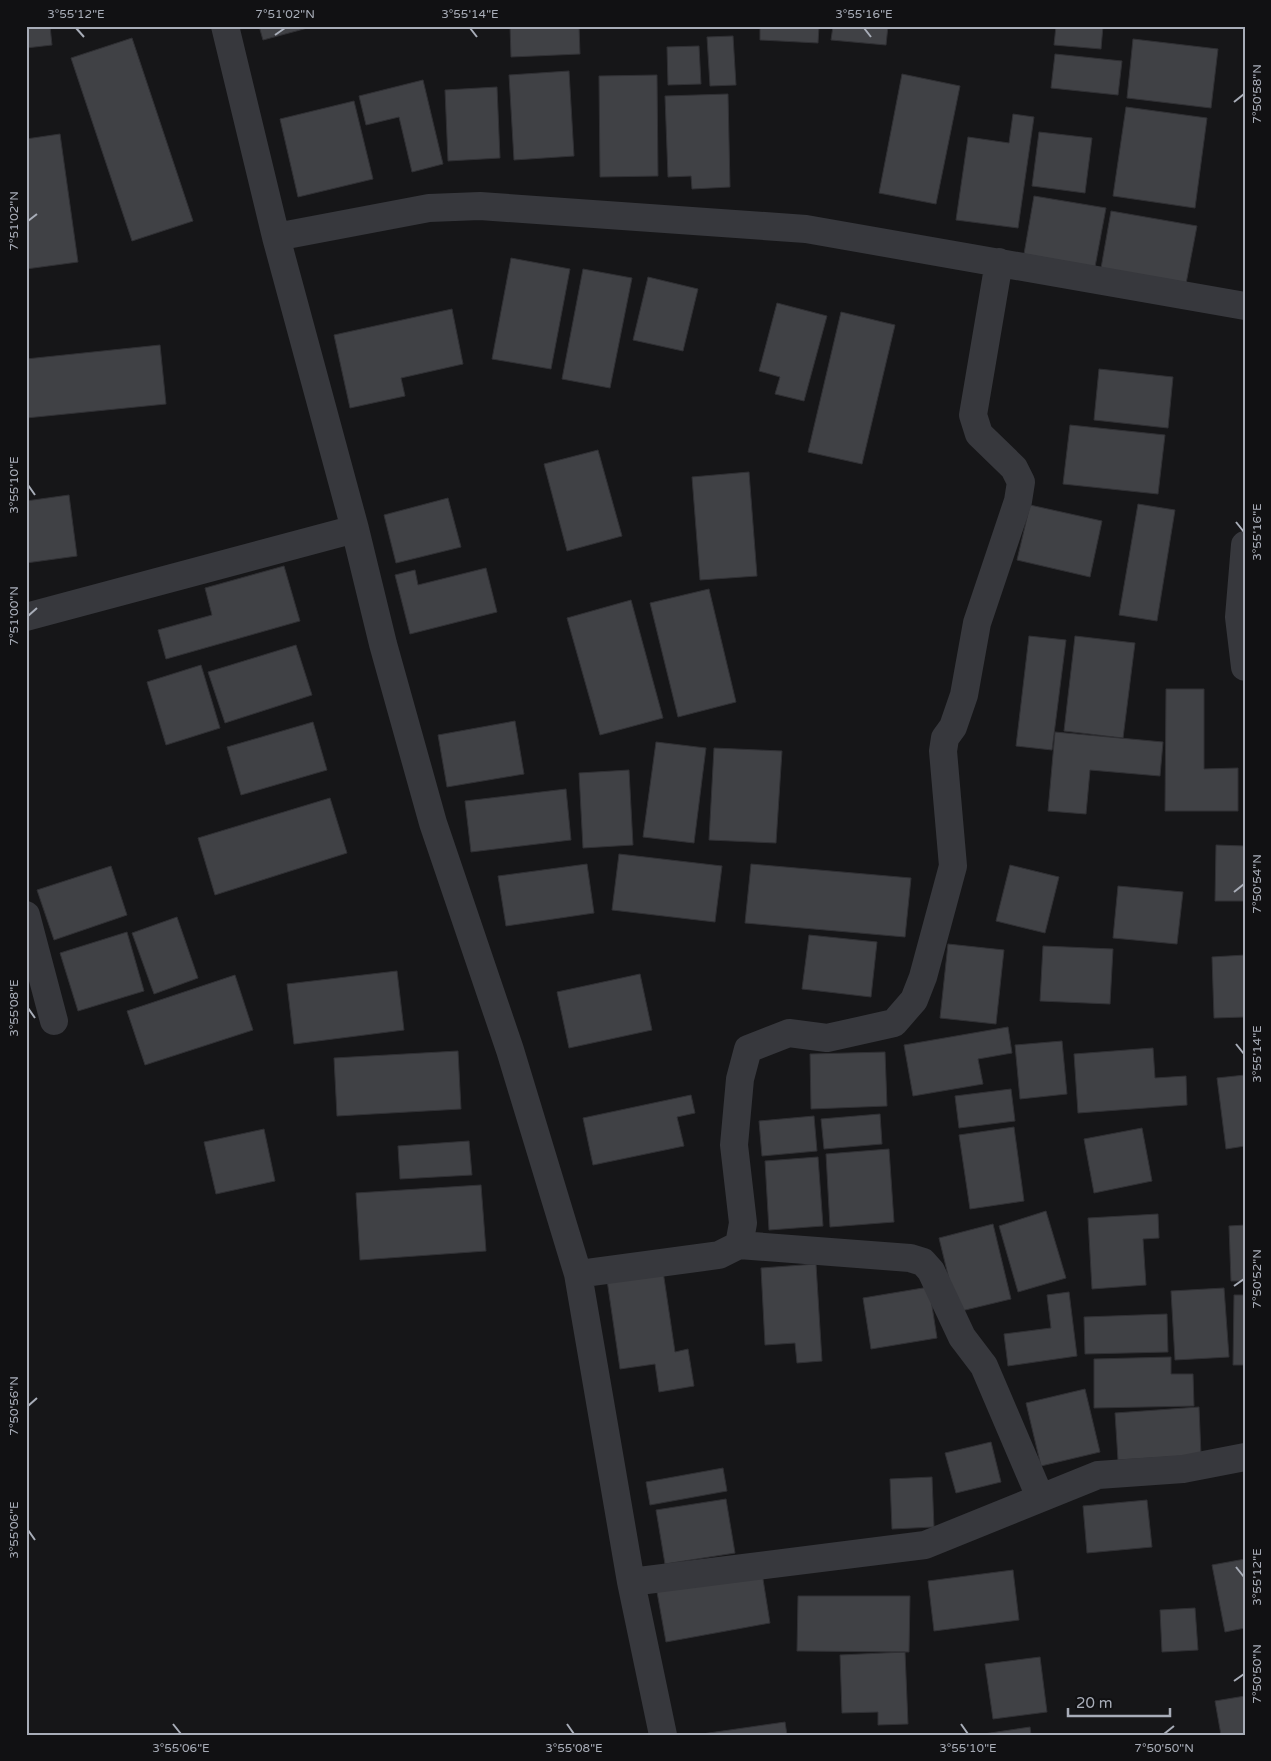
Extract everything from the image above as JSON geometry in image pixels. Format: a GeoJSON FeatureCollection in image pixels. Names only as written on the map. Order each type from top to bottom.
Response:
{"type":"FeatureCollection","features":[{"type":"Feature","properties":{"kind":"street"},"geometry":{"type":"LineString","coordinates":[[226,26],[276,237],[356,529],[383,644],[433,823],[510,1050],[578,1274],[631,1582],[663,1735]]}},
{"type":"Feature","properties":{"kind":"street"},"geometry":{"type":"LineString","coordinates":[[276,237],[429,208],[480,206],[806,229],[1245,306]]}},
{"type":"Feature","properties":{"kind":"street"},"geometry":{"type":"LineString","coordinates":[[738,1245],[743,1223],[734,1146],[740,1079],[748,1049],[789,1033],[827,1038],[894,1023],[914,1000],[923,977],[953,866],[943,751],[945,738],[953,727],[964,695],[977,623],[1018,501],[1021,482],[1014,468],[979,434],[973,415],[999,262]]}},
{"type":"Feature","properties":{"kind":"street"},"geometry":{"type":"LineString","coordinates":[[26,617],[356,529]]}},
{"type":"Feature","properties":{"kind":"street"},"geometry":{"type":"LineString","coordinates":[[1245,545],[1239,616],[1245,667]]}},
{"type":"Feature","properties":{"kind":"street"},"geometry":{"type":"LineString","coordinates":[[26,915],[54,1022]]}},
{"type":"Feature","properties":{"kind":"street"},"geometry":{"type":"LineString","coordinates":[[578,1274],[719,1255],[738,1245],[910,1258],[923,1262],[931,1271],[962,1336],[984,1366],[1040,1497]]}},
{"type":"Feature","properties":{"kind":"street"},"geometry":{"type":"LineString","coordinates":[[631,1582],[925,1544],[1098,1475],[1183,1469],[1245,1457]]}},
{"type":"Feature","properties":{"kind":"building"},"geometry":{"type":"Polygon","coordinates":[[[26,26],[50,26],[52,45],[26,48],[26,26]]]}},
{"type":"Feature","properties":{"kind":"building"},"geometry":{"type":"Polygon","coordinates":[[[259,26],[315,26],[263,40],[259,26]]]}},
{"type":"Feature","properties":{"kind":"building"},"geometry":{"type":"Polygon","coordinates":[[[510,26],[579,26],[580,54],[511,57],[510,26]]]}},
{"type":"Feature","properties":{"kind":"building"},"geometry":{"type":"Polygon","coordinates":[[[760,26],[819,26],[818,43],[760,40],[760,26]]]}},
{"type":"Feature","properties":{"kind":"building"},"geometry":{"type":"Polygon","coordinates":[[[833,26],[888,26],[886,45],[831,40],[833,26]]]}},
{"type":"Feature","properties":{"kind":"building"},"geometry":{"type":"Polygon","coordinates":[[[1056,26],[1103,26],[1101,49],[1054,45],[1056,26]]]}},
{"type":"Feature","properties":{"kind":"building"},"geometry":{"type":"Polygon","coordinates":[[[733,36],[736,85],[710,86],[707,37],[733,36]]]}},
{"type":"Feature","properties":{"kind":"building"},"geometry":{"type":"Polygon","coordinates":[[[132,38],[193,221],[132,241],[71,58],[132,38]]]}},
{"type":"Feature","properties":{"kind":"building"},"geometry":{"type":"Polygon","coordinates":[[[1133,39],[1218,49],[1211,108],[1127,98],[1133,39]]]}},
{"type":"Feature","properties":{"kind":"building"},"geometry":{"type":"Polygon","coordinates":[[[699,46],[701,84],[668,85],[667,47],[699,46]]]}},
{"type":"Feature","properties":{"kind":"building"},"geometry":{"type":"Polygon","coordinates":[[[1055,54],[1122,61],[1118,95],[1051,88],[1055,54]]]}},
{"type":"Feature","properties":{"kind":"building"},"geometry":{"type":"Polygon","coordinates":[[[569,71],[574,156],[514,160],[509,75],[569,71]]]}},
{"type":"Feature","properties":{"kind":"building"},"geometry":{"type":"Polygon","coordinates":[[[902,74],[960,86],[936,204],[879,193],[902,74]]]}},
{"type":"Feature","properties":{"kind":"building"},"geometry":{"type":"Polygon","coordinates":[[[657,75],[658,176],[600,177],[599,76],[657,75]]]}},
{"type":"Feature","properties":{"kind":"building"},"geometry":{"type":"Polygon","coordinates":[[[423,80],[443,164],[412,172],[399,117],[366,125],[359,96],[423,80]]]}},
{"type":"Feature","properties":{"kind":"building"},"geometry":{"type":"Polygon","coordinates":[[[497,87],[500,158],[448,161],[445,90],[497,87]]]}},
{"type":"Feature","properties":{"kind":"building"},"geometry":{"type":"Polygon","coordinates":[[[728,94],[730,187],[692,189],[691,176],[668,177],[665,96],[728,94]]]}},
{"type":"Feature","properties":{"kind":"building"},"geometry":{"type":"Polygon","coordinates":[[[354,101],[373,179],[298,197],[280,119],[354,101]]]}},
{"type":"Feature","properties":{"kind":"building"},"geometry":{"type":"Polygon","coordinates":[[[1126,107],[1207,118],[1195,208],[1113,196],[1126,107]]]}},
{"type":"Feature","properties":{"kind":"building"},"geometry":{"type":"Polygon","coordinates":[[[1013,114],[1034,117],[1018,228],[956,220],[968,137],[1009,143],[1013,114]]]}},
{"type":"Feature","properties":{"kind":"building"},"geometry":{"type":"Polygon","coordinates":[[[1039,132],[1092,138],[1085,193],[1032,186],[1039,132]]]}},
{"type":"Feature","properties":{"kind":"building"},"geometry":{"type":"Polygon","coordinates":[[[60,134],[78,262],[26,269],[26,139],[60,134]]]}},
{"type":"Feature","properties":{"kind":"building"},"geometry":{"type":"Polygon","coordinates":[[[1034,196],[1106,208],[1095,267],[1024,254],[1034,196]]]}},
{"type":"Feature","properties":{"kind":"building"},"geometry":{"type":"Polygon","coordinates":[[[1111,211],[1197,226],[1185,289],[1100,274],[1111,211]]]}},
{"type":"Feature","properties":{"kind":"building"},"geometry":{"type":"Polygon","coordinates":[[[511,258],[570,269],[551,369],[492,359],[511,258]]]}},
{"type":"Feature","properties":{"kind":"building"},"geometry":{"type":"Polygon","coordinates":[[[583,269],[632,278],[610,388],[562,379],[583,269]]]}},
{"type":"Feature","properties":{"kind":"building"},"geometry":{"type":"Polygon","coordinates":[[[648,277],[698,289],[683,351],[633,340],[648,277]]]}},
{"type":"Feature","properties":{"kind":"building"},"geometry":{"type":"Polygon","coordinates":[[[777,303],[827,316],[804,401],[775,394],[780,377],[759,371],[777,303]]]}},
{"type":"Feature","properties":{"kind":"building"},"geometry":{"type":"Polygon","coordinates":[[[452,309],[463,364],[401,378],[405,396],[350,408],[334,335],[452,309]]]}},
{"type":"Feature","properties":{"kind":"building"},"geometry":{"type":"Polygon","coordinates":[[[841,312],[895,325],[862,464],[808,452],[841,312]]]}},
{"type":"Feature","properties":{"kind":"building"},"geometry":{"type":"Polygon","coordinates":[[[160,345],[166,404],[26,418],[26,359],[160,345]]]}},
{"type":"Feature","properties":{"kind":"building"},"geometry":{"type":"Polygon","coordinates":[[[1099,369],[1173,377],[1168,428],[1094,420],[1099,369]]]}},
{"type":"Feature","properties":{"kind":"building"},"geometry":{"type":"Polygon","coordinates":[[[1070,425],[1165,435],[1158,494],[1063,484],[1070,425]]]}},
{"type":"Feature","properties":{"kind":"building"},"geometry":{"type":"Polygon","coordinates":[[[598,450],[622,536],[567,551],[544,464],[598,450]]]}},
{"type":"Feature","properties":{"kind":"building"},"geometry":{"type":"Polygon","coordinates":[[[749,472],[757,576],[700,580],[692,477],[749,472]]]}},
{"type":"Feature","properties":{"kind":"building"},"geometry":{"type":"Polygon","coordinates":[[[69,495],[77,556],[26,563],[26,501],[69,495]]]}},
{"type":"Feature","properties":{"kind":"building"},"geometry":{"type":"Polygon","coordinates":[[[448,498],[461,547],[396,563],[384,515],[448,498]]]}},
{"type":"Feature","properties":{"kind":"building"},"geometry":{"type":"Polygon","coordinates":[[[1138,504],[1175,510],[1157,621],[1119,615],[1138,504]]]}},
{"type":"Feature","properties":{"kind":"building"},"geometry":{"type":"Polygon","coordinates":[[[1030,505],[1102,521],[1090,577],[1017,560],[1030,505]]]}},
{"type":"Feature","properties":{"kind":"building"},"geometry":{"type":"Polygon","coordinates":[[[284,566],[300,621],[166,659],[158,630],[212,615],[205,588],[284,566]]]}},
{"type":"Feature","properties":{"kind":"building"},"geometry":{"type":"Polygon","coordinates":[[[486,568],[497,612],[410,634],[395,575],[415,570],[418,585],[486,568]]]}},
{"type":"Feature","properties":{"kind":"building"},"geometry":{"type":"Polygon","coordinates":[[[709,589],[736,702],[678,717],[650,603],[709,589]]]}},
{"type":"Feature","properties":{"kind":"building"},"geometry":{"type":"Polygon","coordinates":[[[631,600],[663,718],[600,735],[567,618],[631,600]]]}},
{"type":"Feature","properties":{"kind":"building"},"geometry":{"type":"Polygon","coordinates":[[[1029,636],[1066,640],[1052,750],[1016,746],[1029,636]]]}},
{"type":"Feature","properties":{"kind":"building"},"geometry":{"type":"Polygon","coordinates":[[[1075,636],[1135,643],[1123,738],[1064,731],[1075,636]]]}},
{"type":"Feature","properties":{"kind":"building"},"geometry":{"type":"Polygon","coordinates":[[[296,645],[312,695],[225,723],[208,672],[296,645]]]}},
{"type":"Feature","properties":{"kind":"building"},"geometry":{"type":"Polygon","coordinates":[[[201,665],[220,728],[166,745],[147,682],[201,665]]]}},
{"type":"Feature","properties":{"kind":"building"},"geometry":{"type":"Polygon","coordinates":[[[1166,689],[1204,689],[1204,769],[1238,768],[1238,811],[1165,811],[1166,689]]]}},
{"type":"Feature","properties":{"kind":"building"},"geometry":{"type":"Polygon","coordinates":[[[515,721],[524,774],[447,787],[438,735],[515,721]]]}},
{"type":"Feature","properties":{"kind":"building"},"geometry":{"type":"Polygon","coordinates":[[[313,722],[327,770],[241,795],[227,747],[313,722]]]}},
{"type":"Feature","properties":{"kind":"building"},"geometry":{"type":"Polygon","coordinates":[[[1055,732],[1163,742],[1160,776],[1090,770],[1086,814],[1048,811],[1055,732]]]}},
{"type":"Feature","properties":{"kind":"building"},"geometry":{"type":"Polygon","coordinates":[[[656,742],[706,748],[694,843],[643,837],[656,742]]]}},
{"type":"Feature","properties":{"kind":"building"},"geometry":{"type":"Polygon","coordinates":[[[714,748],[782,751],[776,843],[709,840],[714,748]]]}},
{"type":"Feature","properties":{"kind":"building"},"geometry":{"type":"Polygon","coordinates":[[[629,770],[633,845],[583,848],[579,773],[629,770]]]}},
{"type":"Feature","properties":{"kind":"building"},"geometry":{"type":"Polygon","coordinates":[[[566,789],[571,840],[471,852],[465,801],[566,789]]]}},
{"type":"Feature","properties":{"kind":"building"},"geometry":{"type":"Polygon","coordinates":[[[330,798],[347,853],[215,895],[198,838],[330,798]]]}},
{"type":"Feature","properties":{"kind":"building"},"geometry":{"type":"Polygon","coordinates":[[[1216,845],[1245,846],[1245,901],[1215,901],[1216,845]]]}},
{"type":"Feature","properties":{"kind":"building"},"geometry":{"type":"Polygon","coordinates":[[[619,854],[722,866],[715,922],[612,910],[619,854]]]}},
{"type":"Feature","properties":{"kind":"building"},"geometry":{"type":"Polygon","coordinates":[[[587,864],[594,913],[506,926],[498,876],[587,864]]]}},
{"type":"Feature","properties":{"kind":"building"},"geometry":{"type":"Polygon","coordinates":[[[751,864],[911,878],[905,937],[745,923],[751,864]]]}},
{"type":"Feature","properties":{"kind":"building"},"geometry":{"type":"Polygon","coordinates":[[[1010,865],[1059,877],[1045,933],[996,921],[1010,865]]]}},
{"type":"Feature","properties":{"kind":"building"},"geometry":{"type":"Polygon","coordinates":[[[111,866],[127,915],[54,940],[37,890],[111,866]]]}},
{"type":"Feature","properties":{"kind":"building"},"geometry":{"type":"Polygon","coordinates":[[[1118,886],[1183,892],[1177,944],[1113,938],[1118,886]]]}},
{"type":"Feature","properties":{"kind":"building"},"geometry":{"type":"Polygon","coordinates":[[[177,917],[198,978],[154,994],[132,933],[177,917]]]}},
{"type":"Feature","properties":{"kind":"building"},"geometry":{"type":"Polygon","coordinates":[[[127,932],[144,991],[78,1011],[60,953],[127,932]]]}},
{"type":"Feature","properties":{"kind":"building"},"geometry":{"type":"Polygon","coordinates":[[[809,935],[877,942],[871,997],[802,989],[809,935]]]}},
{"type":"Feature","properties":{"kind":"building"},"geometry":{"type":"Polygon","coordinates":[[[948,944],[1004,950],[996,1024],[940,1018],[948,944]]]}},
{"type":"Feature","properties":{"kind":"building"},"geometry":{"type":"Polygon","coordinates":[[[1043,946],[1113,949],[1110,1004],[1040,1001],[1043,946]]]}},
{"type":"Feature","properties":{"kind":"building"},"geometry":{"type":"Polygon","coordinates":[[[1245,955],[1245,1017],[1214,1018],[1212,957],[1245,955]]]}},
{"type":"Feature","properties":{"kind":"building"},"geometry":{"type":"Polygon","coordinates":[[[397,971],[404,1030],[294,1044],[287,984],[397,971]]]}},
{"type":"Feature","properties":{"kind":"building"},"geometry":{"type":"Polygon","coordinates":[[[640,974],[652,1030],[569,1048],[557,992],[640,974]]]}},
{"type":"Feature","properties":{"kind":"building"},"geometry":{"type":"Polygon","coordinates":[[[235,975],[253,1030],[145,1065],[127,1011],[235,975]]]}},
{"type":"Feature","properties":{"kind":"building"},"geometry":{"type":"Polygon","coordinates":[[[1008,1027],[1012,1053],[978,1059],[983,1084],[913,1096],[904,1045],[1008,1027]]]}},
{"type":"Feature","properties":{"kind":"building"},"geometry":{"type":"Polygon","coordinates":[[[1062,1041],[1067,1094],[1020,1099],[1015,1045],[1062,1041]]]}},
{"type":"Feature","properties":{"kind":"building"},"geometry":{"type":"Polygon","coordinates":[[[1153,1048],[1155,1078],[1186,1076],[1187,1105],[1078,1113],[1074,1054],[1153,1048]]]}},
{"type":"Feature","properties":{"kind":"building"},"geometry":{"type":"Polygon","coordinates":[[[458,1051],[461,1109],[337,1116],[334,1058],[458,1051]]]}},
{"type":"Feature","properties":{"kind":"building"},"geometry":{"type":"Polygon","coordinates":[[[885,1052],[887,1106],[811,1109],[810,1054],[885,1052]]]}},
{"type":"Feature","properties":{"kind":"building"},"geometry":{"type":"Polygon","coordinates":[[[1245,1075],[1245,1146],[1226,1149],[1217,1078],[1245,1075]]]}},
{"type":"Feature","properties":{"kind":"building"},"geometry":{"type":"Polygon","coordinates":[[[1011,1089],[1015,1121],[959,1128],[955,1096],[1011,1089]]]}},
{"type":"Feature","properties":{"kind":"building"},"geometry":{"type":"Polygon","coordinates":[[[691,1095],[695,1113],[677,1117],[684,1146],[593,1165],[583,1118],[691,1095]]]}},
{"type":"Feature","properties":{"kind":"building"},"geometry":{"type":"Polygon","coordinates":[[[880,1114],[882,1144],[824,1149],[821,1119],[880,1114]]]}},
{"type":"Feature","properties":{"kind":"building"},"geometry":{"type":"Polygon","coordinates":[[[814,1116],[817,1151],[762,1156],[759,1121],[814,1116]]]}},
{"type":"Feature","properties":{"kind":"building"},"geometry":{"type":"Polygon","coordinates":[[[1014,1127],[1024,1201],[970,1209],[959,1135],[1014,1127]]]}},
{"type":"Feature","properties":{"kind":"building"},"geometry":{"type":"Polygon","coordinates":[[[1142,1128],[1152,1181],[1094,1193],[1084,1139],[1142,1128]]]}},
{"type":"Feature","properties":{"kind":"building"},"geometry":{"type":"Polygon","coordinates":[[[264,1129],[275,1181],[216,1194],[204,1142],[264,1129]]]}},
{"type":"Feature","properties":{"kind":"building"},"geometry":{"type":"Polygon","coordinates":[[[469,1141],[472,1175],[400,1179],[398,1146],[469,1141]]]}},
{"type":"Feature","properties":{"kind":"building"},"geometry":{"type":"Polygon","coordinates":[[[889,1149],[894,1222],[830,1227],[826,1154],[889,1149]]]}},
{"type":"Feature","properties":{"kind":"building"},"geometry":{"type":"Polygon","coordinates":[[[818,1157],[823,1226],[769,1230],[765,1161],[818,1157]]]}},
{"type":"Feature","properties":{"kind":"building"},"geometry":{"type":"Polygon","coordinates":[[[481,1185],[486,1251],[360,1260],[356,1193],[481,1185]]]}},
{"type":"Feature","properties":{"kind":"building"},"geometry":{"type":"Polygon","coordinates":[[[1046,1211],[1066,1278],[1018,1292],[999,1226],[1046,1211]]]}},
{"type":"Feature","properties":{"kind":"building"},"geometry":{"type":"Polygon","coordinates":[[[1158,1214],[1159,1238],[1143,1239],[1146,1285],[1092,1289],[1088,1218],[1158,1214]]]}},
{"type":"Feature","properties":{"kind":"building"},"geometry":{"type":"Polygon","coordinates":[[[993,1224],[1011,1299],[957,1312],[939,1238],[993,1224]]]}},
{"type":"Feature","properties":{"kind":"building"},"geometry":{"type":"Polygon","coordinates":[[[1245,1225],[1245,1281],[1231,1281],[1229,1226],[1245,1225]]]}},
{"type":"Feature","properties":{"kind":"building"},"geometry":{"type":"Polygon","coordinates":[[[816,1264],[822,1361],[797,1363],[795,1343],[765,1345],[761,1268],[816,1264]]]}},
{"type":"Feature","properties":{"kind":"building"},"geometry":{"type":"Polygon","coordinates":[[[663,1271],[675,1352],[688,1349],[694,1386],[659,1392],[655,1364],[620,1369],[607,1280],[663,1271]]]}},
{"type":"Feature","properties":{"kind":"building"},"geometry":{"type":"Polygon","coordinates":[[[929,1287],[937,1338],[871,1349],[863,1298],[929,1287]]]}},
{"type":"Feature","properties":{"kind":"building"},"geometry":{"type":"Polygon","coordinates":[[[1224,1288],[1229,1357],[1175,1360],[1171,1291],[1224,1288]]]}},
{"type":"Feature","properties":{"kind":"building"},"geometry":{"type":"Polygon","coordinates":[[[1069,1292],[1077,1356],[1008,1366],[1004,1334],[1051,1328],[1047,1295],[1069,1292]]]}},
{"type":"Feature","properties":{"kind":"building"},"geometry":{"type":"Polygon","coordinates":[[[1234,1295],[1245,1295],[1245,1365],[1233,1365],[1234,1295]]]}},
{"type":"Feature","properties":{"kind":"building"},"geometry":{"type":"Polygon","coordinates":[[[1167,1314],[1168,1352],[1085,1354],[1084,1317],[1167,1314]]]}},
{"type":"Feature","properties":{"kind":"building"},"geometry":{"type":"Polygon","coordinates":[[[1171,1357],[1171,1374],[1193,1374],[1194,1406],[1094,1408],[1094,1359],[1171,1357]]]}},
{"type":"Feature","properties":{"kind":"building"},"geometry":{"type":"Polygon","coordinates":[[[1085,1389],[1100,1452],[1041,1466],[1026,1403],[1085,1389]]]}},
{"type":"Feature","properties":{"kind":"building"},"geometry":{"type":"Polygon","coordinates":[[[1199,1407],[1201,1455],[1118,1460],[1115,1413],[1199,1407]]]}},
{"type":"Feature","properties":{"kind":"building"},"geometry":{"type":"Polygon","coordinates":[[[991,1442],[1001,1482],[956,1493],[945,1453],[991,1442]]]}},
{"type":"Feature","properties":{"kind":"building"},"geometry":{"type":"Polygon","coordinates":[[[723,1468],[727,1491],[650,1505],[646,1482],[723,1468]]]}},
{"type":"Feature","properties":{"kind":"building"},"geometry":{"type":"Polygon","coordinates":[[[932,1477],[934,1527],[892,1529],[890,1479],[932,1477]]]}},
{"type":"Feature","properties":{"kind":"building"},"geometry":{"type":"Polygon","coordinates":[[[726,1499],[735,1553],[665,1564],[656,1510],[726,1499]]]}},
{"type":"Feature","properties":{"kind":"building"},"geometry":{"type":"Polygon","coordinates":[[[1147,1500],[1152,1547],[1087,1553],[1083,1506],[1147,1500]]]}},
{"type":"Feature","properties":{"kind":"building"},"geometry":{"type":"Polygon","coordinates":[[[1245,1559],[1245,1628],[1225,1632],[1212,1565],[1245,1559]]]}},
{"type":"Feature","properties":{"kind":"building"},"geometry":{"type":"Polygon","coordinates":[[[1013,1570],[1019,1620],[934,1631],[928,1581],[1013,1570]]]}},
{"type":"Feature","properties":{"kind":"building"},"geometry":{"type":"Polygon","coordinates":[[[762,1573],[770,1623],[666,1642],[657,1592],[762,1573]]]}},
{"type":"Feature","properties":{"kind":"building"},"geometry":{"type":"Polygon","coordinates":[[[798,1596],[910,1596],[909,1652],[797,1651],[798,1596]]]}},
{"type":"Feature","properties":{"kind":"building"},"geometry":{"type":"Polygon","coordinates":[[[1195,1608],[1198,1650],[1162,1652],[1160,1610],[1195,1608]]]}},
{"type":"Feature","properties":{"kind":"building"},"geometry":{"type":"Polygon","coordinates":[[[905,1652],[908,1724],[878,1725],[878,1712],[842,1713],[840,1655],[905,1652]]]}},
{"type":"Feature","properties":{"kind":"building"},"geometry":{"type":"Polygon","coordinates":[[[1040,1657],[1047,1712],[993,1719],[985,1664],[1040,1657]]]}},
{"type":"Feature","properties":{"kind":"building"},"geometry":{"type":"Polygon","coordinates":[[[1245,1696],[1245,1735],[1221,1735],[1215,1701],[1245,1696]]]}},
{"type":"Feature","properties":{"kind":"building"},"geometry":{"type":"Polygon","coordinates":[[[785,1722],[787,1735],[695,1735],[785,1722]]]}},
{"type":"Feature","properties":{"kind":"building"},"geometry":{"type":"Polygon","coordinates":[[[1030,1727],[1031,1735],[977,1735],[1030,1727]]]}}]}
